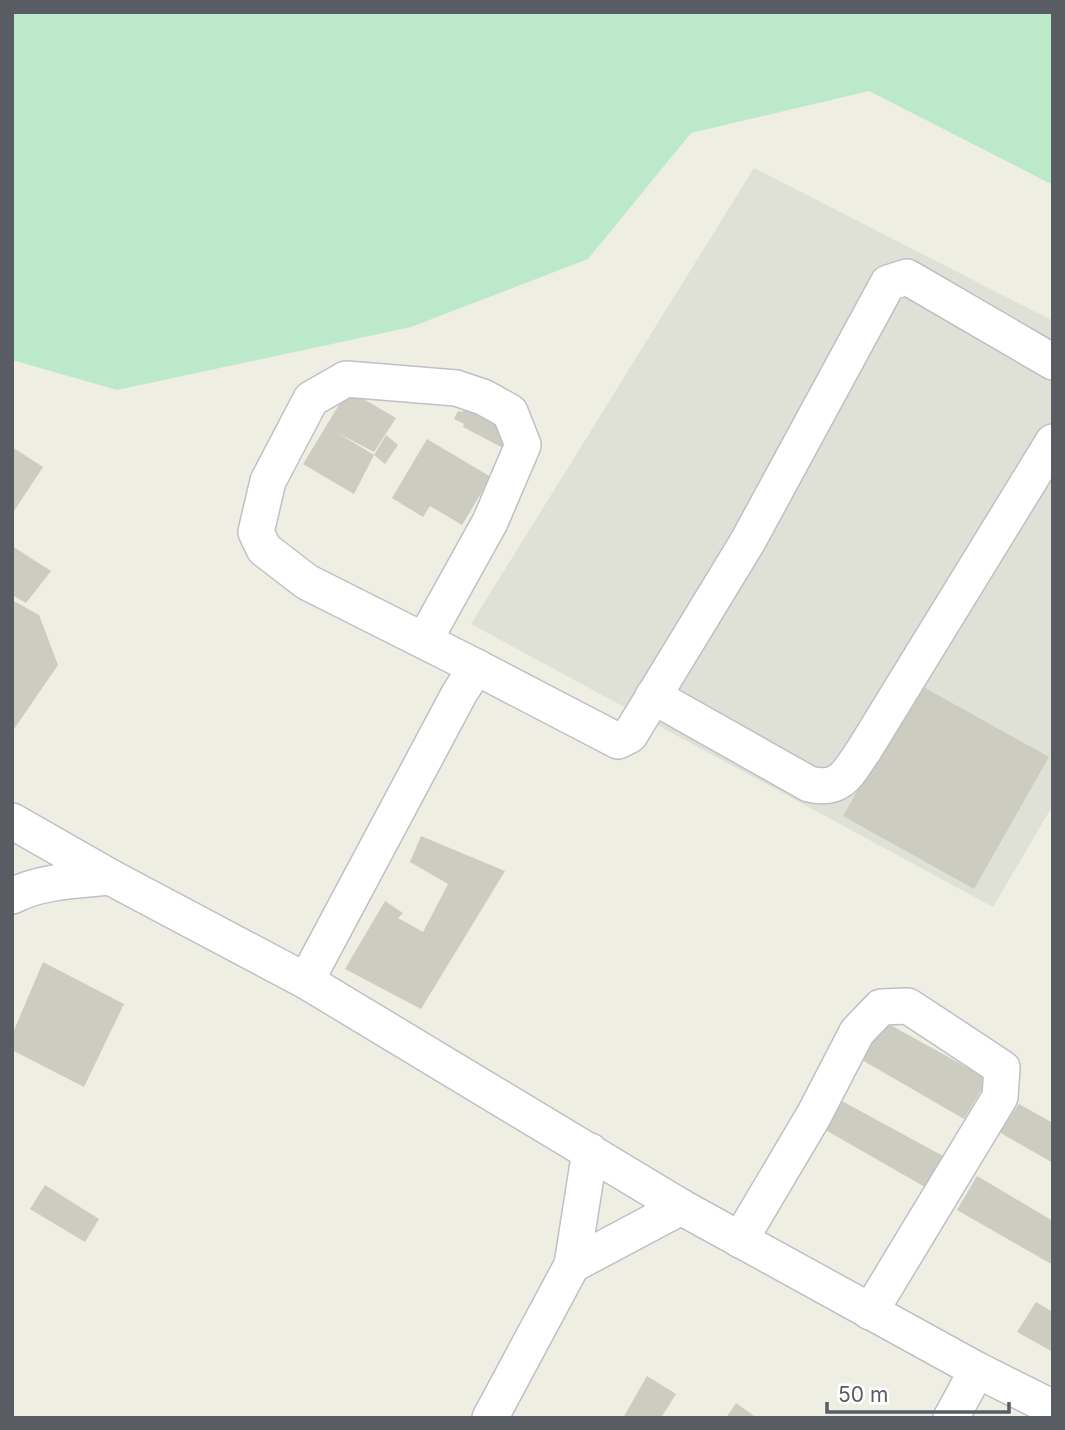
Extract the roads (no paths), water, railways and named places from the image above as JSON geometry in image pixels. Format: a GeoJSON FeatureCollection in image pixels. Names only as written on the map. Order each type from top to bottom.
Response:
{"type":"FeatureCollection","features":[{"type":"Feature","properties":{"kind":"street"},"geometry":{"type":"LineString","coordinates":[[424,641],[490,522],[523,444],[510,412],[483,397],[456,387],[346,379],[311,399],[268,481],[256,532],[264,549],[307,582],[618,741],[630,735],[748,541],[888,283],[908,277],[1053,362]]}},
{"type":"Feature","properties":{"kind":"street"},"geometry":{"type":"LineString","coordinates":[[653,696],[809,784],[825,788],[843,779],[1053,442]]}},
{"type":"Feature","properties":{"kind":"street"},"geometry":{"type":"LineString","coordinates":[[306,981],[476,667]]}},
{"type":"Feature","properties":{"kind":"street"},"geometry":{"type":"LineString","coordinates":[[12,821],[110,877],[306,981],[740,1241],[977,1370],[1053,1408]]}},
{"type":"Feature","properties":{"kind":"street"},"geometry":{"type":"LineString","coordinates":[[12,896],[48,885],[110,877]]}},
{"type":"Feature","properties":{"kind":"street"},"geometry":{"type":"LineString","coordinates":[[740,1241],[814,1115],[856,1032],[881,1007],[908,1006],[1002,1068],[1000,1097],[870,1312]]}},
{"type":"Feature","properties":{"kind":"street"},"geometry":{"type":"LineString","coordinates":[[489,1418],[572,1265],[590,1152]]}},
{"type":"Feature","properties":{"kind":"street"},"geometry":{"type":"LineString","coordinates":[[572,1265],[681,1207]]}},
{"type":"Feature","properties":{"kind":"street"},"geometry":{"type":"LineString","coordinates":[[951,1418],[977,1370]]}}]}
